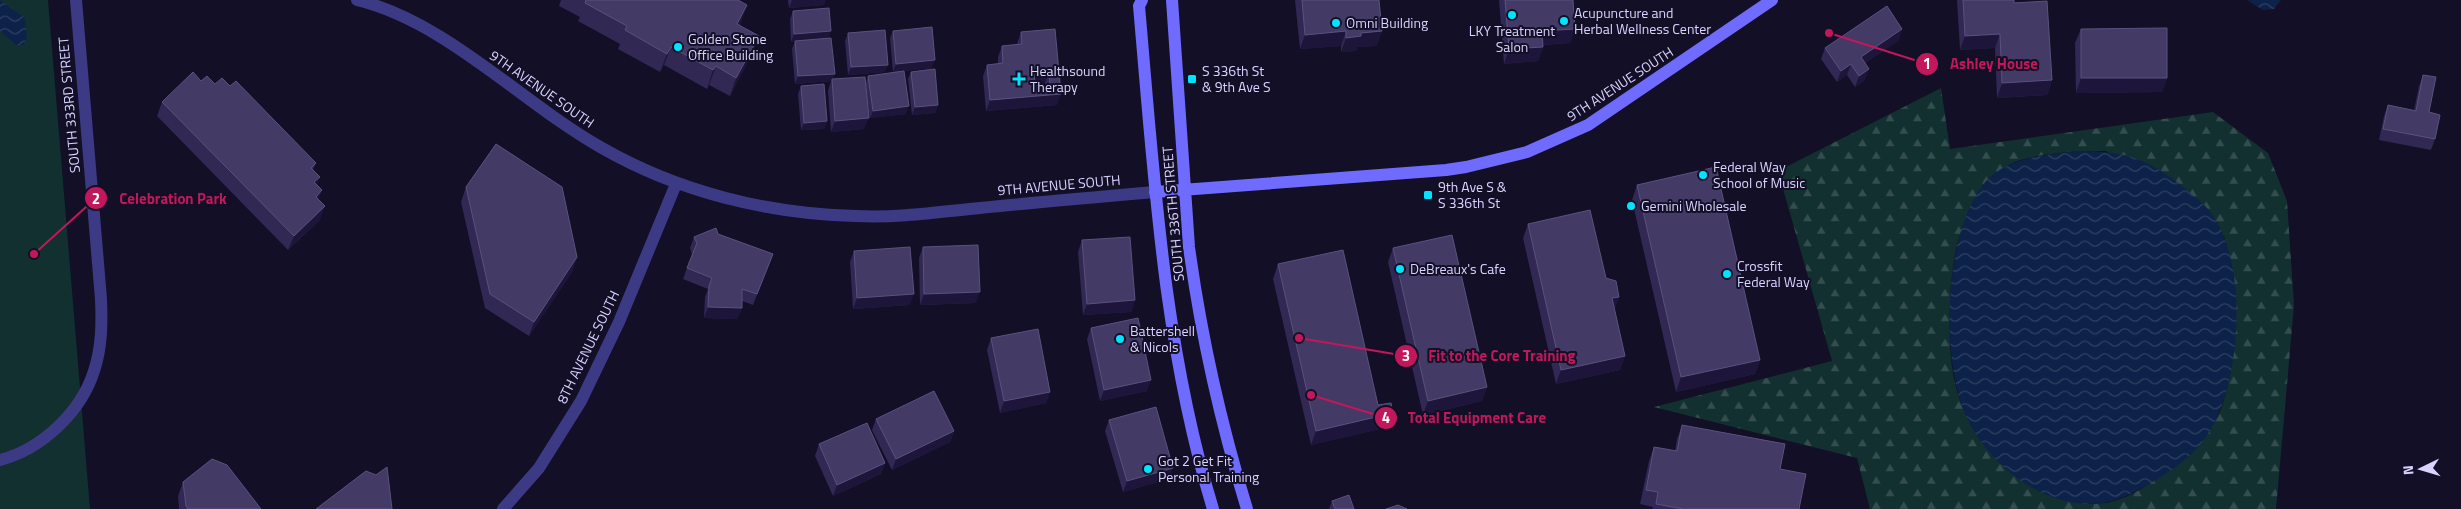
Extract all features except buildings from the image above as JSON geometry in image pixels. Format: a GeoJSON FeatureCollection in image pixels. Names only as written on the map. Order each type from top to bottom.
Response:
{"type":"FeatureCollection","features":[{"type":"Feature","properties":{"kind":"main road","name":"SOUTH 336TH STREET"},"geometry":{"type":"LineString","coordinates":[[1142,0],[1139,6],[1155,192],[1167,293],[1191,424],[1213,509]]}},
{"type":"Feature","properties":{"kind":"main road","name":"SOUTH 336TH STREET"},"geometry":{"type":"LineString","coordinates":[[1172,0],[1186,190],[1188,247],[1202,331],[1247,509]]}},
{"type":"Feature","properties":{"kind":"main road","name":"9TH AVENUE SOUTH"},"geometry":{"type":"LineString","coordinates":[[1155,192],[1446,170],[1494,161],[1527,152],[1552,142],[1602,117],[1772,0]]}},
{"type":"Feature","properties":{"kind":"street","name":"SOUTH 333RD STREET"},"geometry":{"type":"LineString","coordinates":[[0,460],[23,452],[40,442],[65,419],[86,390],[98,357],[102,322],[101,298],[76,0]]}},
{"type":"Feature","properties":{"kind":"street","name":"9TH AVENUE SOUTH"},"geometry":{"type":"LineString","coordinates":[[357,0],[408,19],[476,61],[552,117],[602,148],[676,184],[748,202],[801,213],[855,216],[927,213],[1155,192]]}},
{"type":"Feature","properties":{"kind":"street","name":"8TH AVENUE SOUTH"},"geometry":{"type":"LineString","coordinates":[[503,509],[539,468],[581,401],[619,322],[676,184]]}},
{"type":"Feature","properties":{"kind":"green space"},"geometry":{"type":"Polygon","coordinates":[[[0,0],[48,0],[90,509],[0,509],[0,0]]]}},
{"type":"Feature","properties":{"kind":"green space"},"geometry":{"type":"Polygon","coordinates":[[[1941,88],[1950,149],[2213,112],[2268,153],[2287,201],[2294,305],[2276,509],[1870,509],[1857,458],[1654,407],[1832,361],[1778,171],[1941,88]],[[2077,151],[2039,156],[2020,160],[2003,168],[1993,179],[1961,232],[1954,258],[1951,285],[1950,328],[1952,366],[1957,391],[1971,424],[2000,461],[2018,476],[2038,489],[2060,498],[2083,503],[2107,503],[2143,488],[2172,465],[2207,430],[2216,419],[2222,405],[2229,379],[2234,342],[2234,290],[2229,254],[2224,236],[2106,151],[2077,151]]]}},
{"type":"Feature","properties":{"kind":"water"},"geometry":{"type":"Polygon","coordinates":[[[0,0],[25,18],[27,38],[23,45],[16,45],[0,31],[0,0]]]}},
{"type":"Feature","properties":{"kind":"water"},"geometry":{"type":"Polygon","coordinates":[[[2247,0],[2281,0],[2274,9],[2263,10],[2247,0]]]}},
{"type":"Feature","properties":{"kind":"water"},"geometry":{"type":"Polygon","coordinates":[[[2077,151],[2121,154],[2145,162],[2169,176],[2202,203],[2212,214],[2224,236],[2232,263],[2236,294],[2236,326],[2227,388],[2218,415],[2206,437],[2195,451],[2181,463],[2151,483],[2117,500],[2094,504],[2072,503],[2051,497],[2030,487],[1994,457],[1968,420],[1960,400],[1954,376],[1951,348],[1951,287],[1955,256],[1962,227],[1972,202],[1986,181],[2005,167],[2028,158],[2077,151]]]}},
{"type":"Feature","properties":{"kind":"place","name":"LKY Treatment Salon"},"geometry":{"type":"Point","coordinates":[1512,15]}},
{"type":"Feature","properties":{"kind":"place","name":"Acupuncture and Herbal Wellness Center"},"geometry":{"type":"Point","coordinates":[1564,21]}},
{"type":"Feature","properties":{"kind":"place","name":"Omni Building"},"geometry":{"type":"Point","coordinates":[1336,23]}},
{"type":"Feature","properties":{"kind":"place","name":"Ashley House"},"geometry":{"type":"Point","coordinates":[1829,33]}},
{"type":"Feature","properties":{"kind":"place","name":"Golden Stone Office Building"},"geometry":{"type":"Point","coordinates":[678,47]}},
{"type":"Feature","properties":{"kind":"place","name":"Healthsound Therapy"},"geometry":{"type":"Point","coordinates":[1019,79]}},
{"type":"Feature","properties":{"kind":"place","name":"S 336th St & 9th Ave S"},"geometry":{"type":"Point","coordinates":[1192,79]}},
{"type":"Feature","properties":{"kind":"place","name":"Federal Way School of Music"},"geometry":{"type":"Point","coordinates":[1703,175]}},
{"type":"Feature","properties":{"kind":"place","name":"9th Ave S & S 336th St"},"geometry":{"type":"Point","coordinates":[1428,195]}},
{"type":"Feature","properties":{"kind":"place","name":"Gemini Wholesale"},"geometry":{"type":"Point","coordinates":[1631,206]}},
{"type":"Feature","properties":{"kind":"place","name":"Celebration Park"},"geometry":{"type":"Point","coordinates":[34,254]}},
{"type":"Feature","properties":{"kind":"place","name":"DeBreaux's Cafe"},"geometry":{"type":"Point","coordinates":[1400,269]}},
{"type":"Feature","properties":{"kind":"place","name":"Crossfit Federal Way"},"geometry":{"type":"Point","coordinates":[1727,274]}},
{"type":"Feature","properties":{"kind":"place","name":"Fit to the Core Training"},"geometry":{"type":"Point","coordinates":[1299,338]}},
{"type":"Feature","properties":{"kind":"place","name":"Battershell & Nicols"},"geometry":{"type":"Point","coordinates":[1120,339]}},
{"type":"Feature","properties":{"kind":"place","name":"Total Equipment Care"},"geometry":{"type":"Point","coordinates":[1311,395]}},
{"type":"Feature","properties":{"kind":"place","name":"Got 2 Get Fit Personal Training"},"geometry":{"type":"Point","coordinates":[1148,469]}}]}
